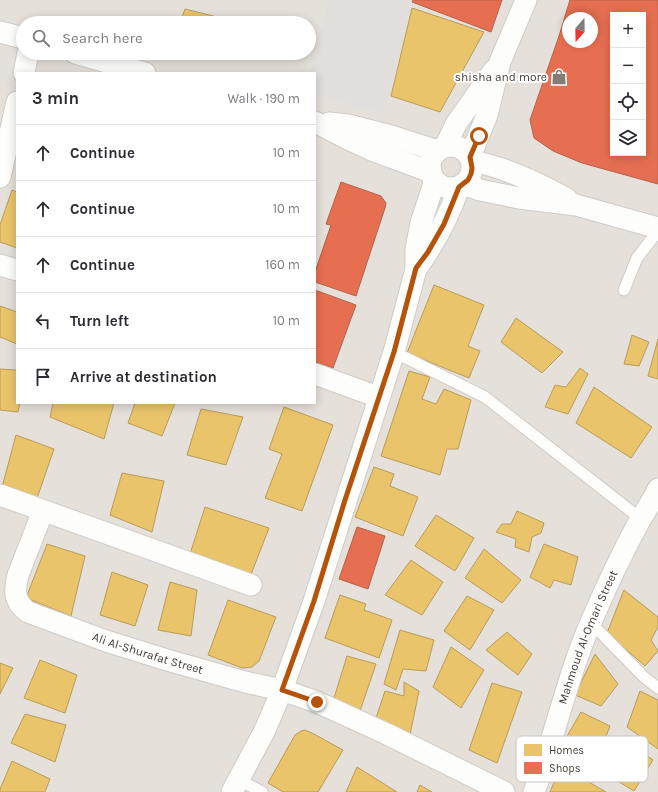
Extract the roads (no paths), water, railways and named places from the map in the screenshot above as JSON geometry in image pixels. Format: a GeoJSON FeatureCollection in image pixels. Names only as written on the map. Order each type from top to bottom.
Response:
{"type":"FeatureCollection","features":[{"type":"Feature","properties":{"kind":"street"},"geometry":{"type":"LineString","coordinates":[[416,268],[428,252],[444,224],[461,186],[471,174],[471,159],[487,115],[500,62],[526,0]]}},
{"type":"Feature","properties":{"kind":"street"},"geometry":{"type":"LineString","coordinates":[[0,32],[16,36]]}},
{"type":"Feature","properties":{"kind":"street"},"geometry":{"type":"LineString","coordinates":[[24,72],[27,60]]}},
{"type":"Feature","properties":{"kind":"street"},"geometry":{"type":"LineString","coordinates":[[100,60],[142,72]]}},
{"type":"Feature","properties":{"kind":"street"},"geometry":{"type":"LineString","coordinates":[[500,62],[456,124],[441,149],[433,157],[430,164],[433,176],[440,185],[446,187],[461,186],[519,198],[576,204]]}},
{"type":"Feature","properties":{"kind":"street"},"geometry":{"type":"LineString","coordinates":[[0,176],[16,106]]}},
{"type":"Feature","properties":{"kind":"street"},"geometry":{"type":"LineString","coordinates":[[317,123],[337,123],[348,125],[441,149],[452,146],[459,148],[465,151],[471,159],[529,180],[576,204],[658,230]]}},
{"type":"Feature","properties":{"kind":"street"},"geometry":{"type":"LineString","coordinates":[[317,123],[367,148],[433,176]]}},
{"type":"Feature","properties":{"kind":"street"},"geometry":{"type":"LineString","coordinates":[[235,786],[266,730],[314,601],[378,397],[394,352],[416,268],[418,235],[433,176]]}},
{"type":"Feature","properties":{"kind":"street"},"geometry":{"type":"LineString","coordinates":[[0,265],[16,270]]}},
{"type":"Feature","properties":{"kind":"street"},"geometry":{"type":"LineString","coordinates":[[316,374],[378,397]]}},
{"type":"Feature","properties":{"kind":"street","name":"Mahmoud Al-Omari Street"},"geometry":{"type":"LineString","coordinates":[[552,736],[590,623],[613,573],[658,489]]}},
{"type":"Feature","properties":{"kind":"street"},"geometry":{"type":"LineString","coordinates":[[0,495],[251,585]]}},
{"type":"Feature","properties":{"kind":"street","name":"Ali Al-Shurafat Street"},"geometry":{"type":"LineString","coordinates":[[43,511],[18,575],[15,592],[19,604],[24,610],[106,641],[245,682],[282,690],[317,702],[444,761],[504,792]]}},
{"type":"Feature","properties":{"kind":"street","name":"Mahmoud Al-Omari Street"},"geometry":{"type":"LineString","coordinates":[[534,792],[538,782]]}},
{"type":"Feature","properties":{"kind":"lane"},"geometry":{"type":"LineString","coordinates":[[624,290],[637,258],[658,230]]}},
{"type":"Feature","properties":{"kind":"lane"},"geometry":{"type":"LineString","coordinates":[[394,352],[485,397],[641,519]]}},
{"type":"Feature","properties":{"kind":"lane"},"geometry":{"type":"LineString","coordinates":[[590,623],[644,677],[658,688]]}},
{"type":"Feature","properties":{"kind":"lane"},"geometry":{"type":"LineString","coordinates":[[235,786],[262,792]]}},
{"type":"Feature","properties":{"kind":"place","name":"shisha and more"},"geometry":{"type":"Point","coordinates":[559,77]}}]}
